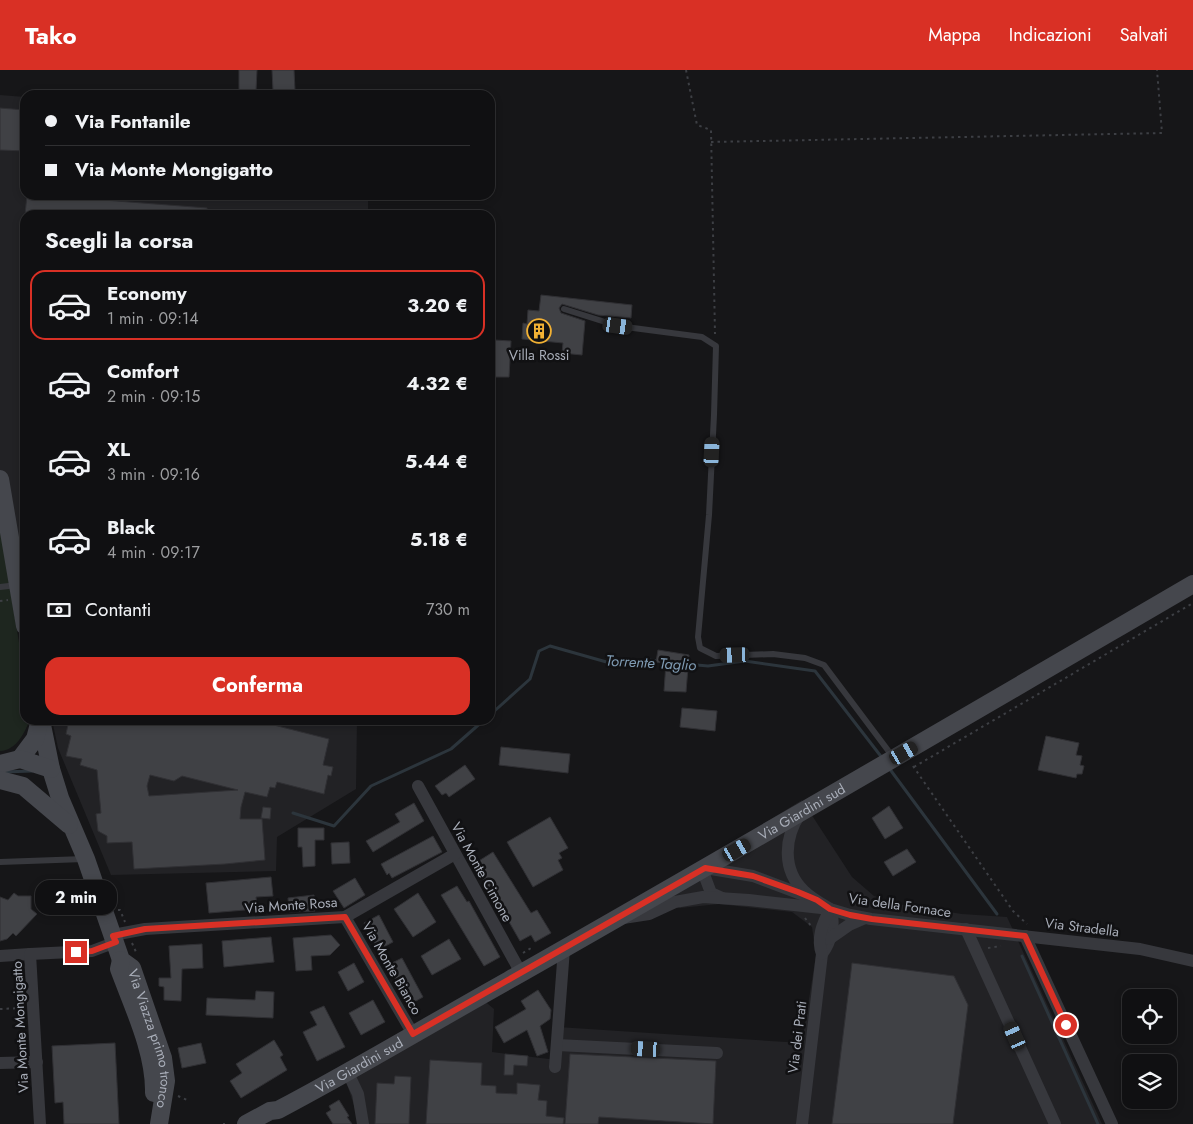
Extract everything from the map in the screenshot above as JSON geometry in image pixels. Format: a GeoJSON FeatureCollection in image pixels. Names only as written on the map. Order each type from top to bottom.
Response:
{"type":"FeatureCollection","features":[{"type":"Feature","properties":{"kind":"main road"},"geometry":{"type":"LineString","coordinates":[[0,479],[20,596]]}},
{"type":"Feature","properties":{"kind":"main road","name":"Via Giardini sud"},"geometry":{"type":"LineString","coordinates":[[278,1110],[348,1073],[705,868],[1193,584]]}},
{"type":"Feature","properties":{"kind":"main road"},"geometry":{"type":"LineString","coordinates":[[20,759],[34,740],[39,725]]}},
{"type":"Feature","properties":{"kind":"main road","name":"Via Viazza primo tronco"},"geometry":{"type":"LineString","coordinates":[[42,725],[51,769],[60,798],[86,859],[121,960],[119,969],[150,1055],[154,1091],[148,1124]]}},
{"type":"Feature","properties":{"kind":"main road"},"geometry":{"type":"LineString","coordinates":[[0,764],[20,759],[51,769]]}},
{"type":"Feature","properties":{"kind":"main road"},"geometry":{"type":"LineString","coordinates":[[24,786],[40,778],[51,769]]}},
{"type":"Feature","properties":{"kind":"main road"},"geometry":{"type":"LineString","coordinates":[[0,780],[24,786],[72,828]]}},
{"type":"Feature","properties":{"kind":"main road","name":"Via Viazza primo tronco"},"geometry":{"type":"LineString","coordinates":[[121,960],[132,968],[163,1058],[166,1081],[159,1124]]}},
{"type":"Feature","properties":{"kind":"main road"},"geometry":{"type":"LineString","coordinates":[[246,1124],[270,1111],[278,1110]]}},
{"type":"Feature","properties":{"kind":"main road"},"geometry":{"type":"LineString","coordinates":[[264,1124],[273,1119],[278,1110]]}},
{"type":"Feature","properties":{"kind":"street","name":"Via Monte Cimone"},"geometry":{"type":"LineString","coordinates":[[418,786],[521,973]]}},
{"type":"Feature","properties":{"kind":"street"},"geometry":{"type":"LineString","coordinates":[[801,812],[790,832],[787,849],[788,864],[796,882],[804,892],[830,909]]}},
{"type":"Feature","properties":{"kind":"street","name":"Via Monte Rosa"},"geometry":{"type":"LineString","coordinates":[[114,939],[145,929],[345,917],[455,854]]}},
{"type":"Feature","properties":{"kind":"street"},"geometry":{"type":"LineString","coordinates":[[723,898],[711,893],[705,868],[753,876],[817,900]]}},
{"type":"Feature","properties":{"kind":"street"},"geometry":{"type":"LineString","coordinates":[[618,918],[649,914],[659,908],[682,900],[703,897],[723,898],[803,911],[830,909]]}},
{"type":"Feature","properties":{"kind":"street","name":"Via della Fornace"},"geometry":{"type":"LineString","coordinates":[[830,909],[865,918],[966,930]]}},
{"type":"Feature","properties":{"kind":"street","name":"Via dei Prati"},"geometry":{"type":"LineString","coordinates":[[802,1124],[822,954],[827,948],[820,932],[830,909]]}},
{"type":"Feature","properties":{"kind":"street"},"geometry":{"type":"LineString","coordinates":[[803,911],[812,915],[820,932],[849,925],[865,918]]}},
{"type":"Feature","properties":{"kind":"street","name":"Via Monte Bianco"},"geometry":{"type":"LineString","coordinates":[[345,917],[413,1034]]}},
{"type":"Feature","properties":{"kind":"street","name":"Via Stradella"},"geometry":{"type":"LineString","coordinates":[[966,930],[1140,949],[1193,961]]}},
{"type":"Feature","properties":{"kind":"street"},"geometry":{"type":"LineString","coordinates":[[966,930],[1055,1124]]}},
{"type":"Feature","properties":{"kind":"street"},"geometry":{"type":"LineString","coordinates":[[1025,936],[1112,1124]]}},
{"type":"Feature","properties":{"kind":"street","name":"Via Monte Mongigatto"},"geometry":{"type":"LineString","coordinates":[[40,1124],[30,954],[92,951],[114,939]]}},
{"type":"Feature","properties":{"kind":"street"},"geometry":{"type":"LineString","coordinates":[[555,1067],[564,949]]}},
{"type":"Feature","properties":{"kind":"street"},"geometry":{"type":"LineString","coordinates":[[0,956],[30,954]]}},
{"type":"Feature","properties":{"kind":"street"},"geometry":{"type":"LineString","coordinates":[[557,1045],[718,1053]]}},
{"type":"Feature","properties":{"kind":"street"},"geometry":{"type":"LineString","coordinates":[[0,1063],[36,1062]]}},
{"type":"Feature","properties":{"kind":"street"},"geometry":{"type":"LineString","coordinates":[[348,1073],[358,1094],[363,1124]]}},
{"type":"Feature","properties":{"kind":"lane"},"geometry":{"type":"LineString","coordinates":[[564,309],[618,326],[702,337],[716,346],[710,506],[698,637],[700,648],[716,656],[773,654],[805,658],[824,665],[889,761]]}},
{"type":"Feature","properties":{"kind":"lane"},"geometry":{"type":"LineString","coordinates":[[0,587],[18,584]]}},
{"type":"Feature","properties":{"kind":"lane"},"geometry":{"type":"LineString","coordinates":[[0,862],[86,859]]}},
{"type":"Feature","properties":{"kind":"path"},"geometry":{"type":"LineString","coordinates":[[686,70],[697,125],[711,130],[716,346]]}},
{"type":"Feature","properties":{"kind":"path"},"geometry":{"type":"LineString","coordinates":[[711,142],[1162,133],[1157,70]]}},
{"type":"Feature","properties":{"kind":"path"},"geometry":{"type":"LineString","coordinates":[[1039,937],[1013,910],[914,767],[1193,604]]}},
{"type":"Feature","properties":{"kind":"path"},"geometry":{"type":"LineString","coordinates":[[803,911],[820,932]]}},
{"type":"Feature","properties":{"kind":"path"},"geometry":{"type":"LineString","coordinates":[[974,947],[993,948],[1006,945]]}},
{"type":"Feature","properties":{"kind":"shaded area"},"geometry":{"type":"Polygon","coordinates":[[[0,95],[20,97],[20,200],[368,201],[368,210],[20,210],[20,566],[0,504],[0,95]]]}},
{"type":"Feature","properties":{"kind":"shaded area"},"geometry":{"type":"Polygon","coordinates":[[[0,527],[20,649],[20,725],[27,725],[19,740],[11,748],[0,751],[0,527]]]}},
{"type":"Feature","properties":{"kind":"shaded area"},"geometry":{"type":"Polygon","coordinates":[[[53,725],[357,725],[356,789],[277,837],[276,871],[111,875],[58,748],[53,725]]]}},
{"type":"Feature","properties":{"kind":"shaded area"},"geometry":{"type":"Polygon","coordinates":[[[802,800],[852,877],[874,896],[898,904],[962,914],[1007,917],[1102,1124],[360,1124],[344,1075],[482,999],[494,1009],[492,1052],[557,1060],[558,1027],[802,1043],[816,955],[812,927],[792,912],[719,904],[680,908],[659,888],[802,800]]]}},
{"type":"Feature","properties":{"kind":"building"},"geometry":{"type":"Polygon","coordinates":[[[239,70],[257,70],[256,90],[239,90],[239,70]]]}},
{"type":"Feature","properties":{"kind":"building"},"geometry":{"type":"Polygon","coordinates":[[[272,70],[294,70],[295,90],[273,90],[272,70]]]}},
{"type":"Feature","properties":{"kind":"building"},"geometry":{"type":"Polygon","coordinates":[[[0,108],[20,110],[20,151],[0,150],[0,108]]]}},
{"type":"Feature","properties":{"kind":"building"},"geometry":{"type":"Polygon","coordinates":[[[26,200],[104,200],[207,208],[207,210],[26,210],[26,200]]]}},
{"type":"Feature","properties":{"kind":"building"},"geometry":{"type":"Polygon","coordinates":[[[541,295],[632,305],[631,318],[598,315],[562,304],[559,308],[561,313],[585,321],[582,355],[562,353],[563,343],[522,339],[523,323],[527,324],[528,310],[539,311],[541,295]]]}},
{"type":"Feature","properties":{"kind":"building"},"geometry":{"type":"Polygon","coordinates":[[[495,340],[511,341],[509,377],[495,377],[495,340]]]}},
{"type":"Feature","properties":{"kind":"building"},"geometry":{"type":"Polygon","coordinates":[[[658,650],[689,655],[686,692],[664,691],[666,663],[656,662],[658,650]]]}},
{"type":"Feature","properties":{"kind":"building"},"geometry":{"type":"Polygon","coordinates":[[[682,708],[717,711],[715,731],[680,727],[682,708]]]}},
{"type":"Feature","properties":{"kind":"building"},"geometry":{"type":"Polygon","coordinates":[[[68,725],[274,725],[329,739],[323,765],[333,767],[331,776],[328,775],[324,794],[277,782],[275,788],[270,787],[267,797],[245,792],[240,819],[262,819],[265,860],[134,869],[132,842],[107,843],[107,836],[98,831],[96,814],[101,813],[97,770],[80,765],[82,759],[66,756],[71,736],[66,734],[68,725]],[[150,775],[147,786],[149,796],[238,790],[182,776],[174,781],[150,775]]]}},
{"type":"Feature","properties":{"kind":"building"},"geometry":{"type":"Polygon","coordinates":[[[1046,736],[1079,743],[1076,755],[1082,756],[1080,765],[1084,766],[1082,774],[1077,774],[1076,778],[1038,770],[1046,736]]]}},
{"type":"Feature","properties":{"kind":"building"},"geometry":{"type":"Polygon","coordinates":[[[501,747],[570,754],[568,773],[499,765],[501,747]]]}},
{"type":"Feature","properties":{"kind":"building"},"geometry":{"type":"Polygon","coordinates":[[[465,765],[475,779],[449,797],[446,793],[442,795],[435,786],[465,765]]]}},
{"type":"Feature","properties":{"kind":"building"},"geometry":{"type":"Polygon","coordinates":[[[414,803],[424,821],[373,852],[366,841],[400,822],[395,814],[414,803]]]}},
{"type":"Feature","properties":{"kind":"building"},"geometry":{"type":"Polygon","coordinates":[[[889,806],[903,828],[885,839],[872,818],[889,806]]]}},
{"type":"Feature","properties":{"kind":"building"},"geometry":{"type":"Polygon","coordinates":[[[263,807],[271,808],[270,819],[261,818],[263,807]]]}},
{"type":"Feature","properties":{"kind":"building"},"geometry":{"type":"Polygon","coordinates":[[[550,817],[568,848],[559,853],[562,858],[558,860],[563,870],[533,887],[507,842],[550,817]]]}},
{"type":"Feature","properties":{"kind":"building"},"geometry":{"type":"Polygon","coordinates":[[[298,828],[324,828],[324,840],[315,840],[315,866],[303,867],[302,847],[298,847],[298,828]]]}},
{"type":"Feature","properties":{"kind":"building"},"geometry":{"type":"Polygon","coordinates":[[[433,836],[442,852],[392,878],[389,873],[387,875],[381,864],[433,836]]]}},
{"type":"Feature","properties":{"kind":"building"},"geometry":{"type":"Polygon","coordinates":[[[349,842],[350,863],[332,864],[331,843],[349,842]]]}},
{"type":"Feature","properties":{"kind":"building"},"geometry":{"type":"Polygon","coordinates":[[[907,849],[916,862],[893,876],[884,862],[907,849]]]}},
{"type":"Feature","properties":{"kind":"building"},"geometry":{"type":"Polygon","coordinates":[[[493,852],[531,913],[537,910],[551,933],[535,942],[531,935],[520,941],[500,906],[497,908],[488,892],[490,891],[474,864],[493,852]]]}},
{"type":"Feature","properties":{"kind":"building"},"geometry":{"type":"Polygon","coordinates":[[[271,877],[273,896],[256,897],[257,909],[209,913],[206,883],[271,877]]]}},
{"type":"Feature","properties":{"kind":"building"},"geometry":{"type":"Polygon","coordinates":[[[355,878],[365,895],[344,908],[333,891],[355,878]]]}},
{"type":"Feature","properties":{"kind":"building"},"geometry":{"type":"Polygon","coordinates":[[[457,886],[467,902],[469,901],[500,957],[484,966],[441,895],[457,886]]]}},
{"type":"Feature","properties":{"kind":"building"},"geometry":{"type":"Polygon","coordinates":[[[14,893],[18,896],[31,896],[31,909],[37,914],[16,936],[13,933],[7,939],[0,941],[0,897],[8,900],[14,893]]]}},
{"type":"Feature","properties":{"kind":"building"},"geometry":{"type":"Polygon","coordinates":[[[418,893],[436,922],[413,937],[394,909],[418,893]]]}},
{"type":"Feature","properties":{"kind":"building"},"geometry":{"type":"Polygon","coordinates":[[[314,895],[315,911],[289,912],[288,898],[314,895]]]}},
{"type":"Feature","properties":{"kind":"building"},"geometry":{"type":"Polygon","coordinates":[[[379,915],[393,942],[378,950],[364,923],[379,915]]]}},
{"type":"Feature","properties":{"kind":"building"},"geometry":{"type":"Polygon","coordinates":[[[331,935],[340,945],[330,955],[311,956],[312,970],[296,971],[293,938],[331,935]]]}},
{"type":"Feature","properties":{"kind":"building"},"geometry":{"type":"Polygon","coordinates":[[[271,937],[274,962],[224,967],[222,941],[271,937]]]}},
{"type":"Feature","properties":{"kind":"building"},"geometry":{"type":"Polygon","coordinates":[[[449,939],[461,959],[432,975],[421,956],[449,939]]]}},
{"type":"Feature","properties":{"kind":"building"},"geometry":{"type":"Polygon","coordinates":[[[202,944],[203,968],[182,969],[181,1001],[164,1000],[164,987],[159,986],[159,978],[171,978],[169,946],[202,944]]]}},
{"type":"Feature","properties":{"kind":"building"},"geometry":{"type":"Polygon","coordinates":[[[402,958],[423,997],[409,1005],[388,965],[402,958]]]}},
{"type":"Feature","properties":{"kind":"building"},"geometry":{"type":"Polygon","coordinates":[[[354,963],[364,982],[348,991],[338,972],[354,963]]]}},
{"type":"Feature","properties":{"kind":"building"},"geometry":{"type":"Polygon","coordinates":[[[852,963],[954,976],[968,1005],[953,1124],[832,1124],[852,963]]]}},
{"type":"Feature","properties":{"kind":"building"},"geometry":{"type":"Polygon","coordinates":[[[538,990],[551,1010],[550,1019],[540,1026],[548,1052],[537,1056],[527,1030],[504,1043],[495,1027],[526,1009],[521,1001],[538,990]]]}},
{"type":"Feature","properties":{"kind":"building"},"geometry":{"type":"Polygon","coordinates":[[[256,991],[274,992],[273,1018],[206,1015],[207,998],[255,1000],[256,991]]]}},
{"type":"Feature","properties":{"kind":"building"},"geometry":{"type":"Polygon","coordinates":[[[373,1000],[385,1022],[361,1035],[349,1013],[373,1000]]]}},
{"type":"Feature","properties":{"kind":"building"},"geometry":{"type":"Polygon","coordinates":[[[324,1006],[345,1047],[317,1061],[303,1032],[317,1025],[310,1012],[324,1006]]]}},
{"type":"Feature","properties":{"kind":"building"},"geometry":{"type":"Polygon","coordinates":[[[274,1040],[283,1055],[280,1057],[287,1070],[241,1098],[230,1081],[242,1073],[236,1064],[274,1040]]]}},
{"type":"Feature","properties":{"kind":"building"},"geometry":{"type":"Polygon","coordinates":[[[115,1043],[119,1124],[64,1124],[63,1102],[55,1103],[52,1046],[115,1043]]]}},
{"type":"Feature","properties":{"kind":"building"},"geometry":{"type":"Polygon","coordinates":[[[201,1043],[206,1063],[182,1068],[178,1048],[201,1043]]]}},
{"type":"Feature","properties":{"kind":"building"},"geometry":{"type":"Polygon","coordinates":[[[505,1054],[528,1056],[527,1066],[514,1065],[513,1075],[504,1075],[505,1054]]]}},
{"type":"Feature","properties":{"kind":"building"},"geometry":{"type":"Polygon","coordinates":[[[570,1054],[716,1061],[713,1124],[599,1117],[598,1124],[565,1124],[570,1054]]]}},
{"type":"Feature","properties":{"kind":"building"},"geometry":{"type":"Polygon","coordinates":[[[430,1060],[482,1063],[481,1085],[496,1086],[496,1093],[517,1094],[517,1083],[540,1085],[538,1100],[547,1101],[546,1116],[564,1118],[563,1124],[426,1124],[430,1060]]]}},
{"type":"Feature","properties":{"kind":"building"},"geometry":{"type":"Polygon","coordinates":[[[395,1076],[411,1077],[409,1124],[375,1124],[377,1083],[394,1084],[395,1076]]]}},
{"type":"Feature","properties":{"kind":"building"},"geometry":{"type":"Polygon","coordinates":[[[339,1100],[352,1124],[333,1124],[326,1113],[331,1110],[329,1106],[339,1100]]]}},
{"type":"Feature","properties":{"kind":"waterway","name":"Torrente Taglio"},"geometry":{"type":"LineString","coordinates":[[495,710],[530,679],[539,651],[550,646],[610,663],[659,661]]}},
{"type":"Feature","properties":{"kind":"waterway","name":"Torrente Taglio"},"geometry":{"type":"LineString","coordinates":[[686,664],[708,666],[745,661],[815,671],[883,759]]}},
{"type":"Feature","properties":{"kind":"waterway","name":"Torrente Taglio"},"geometry":{"type":"LineString","coordinates":[[293,813],[334,826],[371,786],[451,749],[478,725]]}},
{"type":"Feature","properties":{"kind":"waterway","name":"Torrente Taglio"},"geometry":{"type":"LineString","coordinates":[[889,768],[997,914]]}},
{"type":"Feature","properties":{"kind":"waterway","name":"Torrente Taglio"},"geometry":{"type":"LineString","coordinates":[[3,772],[32,771]]}},
{"type":"Feature","properties":{"kind":"waterway","name":"Torrente Taglio"},"geometry":{"type":"LineString","coordinates":[[1022,956],[1098,1124]]}},
{"type":"Feature","properties":{"kind":"place","name":"Villa Rossi"},"geometry":{"type":"Point","coordinates":[539,331]}},
{"type":"Feature","properties":{"kind":"route"},"geometry":{"type":"LineString","coordinates":[[76,952],[92,951],[116,942],[113,936],[145,929],[345,917],[413,1034],[705,868],[753,876],[798,892],[817,900],[830,909],[850,915],[1025,936],[1066,1025]]}}]}
